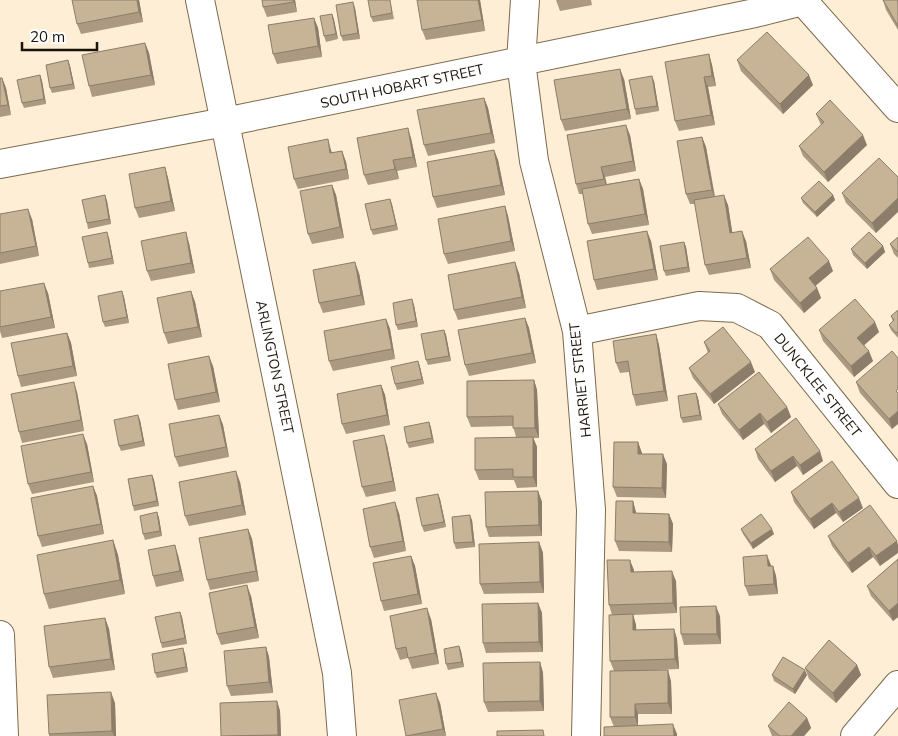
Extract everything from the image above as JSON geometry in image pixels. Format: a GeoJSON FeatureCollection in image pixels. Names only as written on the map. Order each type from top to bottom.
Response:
{"type":"FeatureCollection","features":[{"type":"Feature","properties":{"kind":"street","name":"ARLINGTON STREET"},"geometry":{"type":"LineString","coordinates":[[200,0],[337,673],[342,736]]}},
{"type":"Feature","properties":{"kind":"street","name":"HARRIET STREET"},"geometry":{"type":"LineString","coordinates":[[525,0],[521,62],[534,161],[577,331],[591,510],[586,736]]}},
{"type":"Feature","properties":{"kind":"street","name":"SOUTH HOBART STREET"},"geometry":{"type":"LineString","coordinates":[[0,164],[225,122],[521,62],[755,13],[804,0]]}},
{"type":"Feature","properties":{"kind":"street"},"geometry":{"type":"LineString","coordinates":[[804,0],[898,108]]}},
{"type":"Feature","properties":{"kind":"street","name":"DUNCKLEE STREET"},"geometry":{"type":"LineString","coordinates":[[577,331],[699,306],[737,308],[770,325],[898,484]]}},
{"type":"Feature","properties":{"kind":"street"},"geometry":{"type":"LineString","coordinates":[[0,635],[4,736]]}},
{"type":"Feature","properties":{"kind":"street"},"geometry":{"type":"LineString","coordinates":[[855,736],[898,685]]}},
{"type":"Feature","properties":{"kind":"building"},"geometry":{"type":"Polygon","coordinates":[[[72,0],[137,0],[139,12],[77,24],[72,0]]]}},
{"type":"Feature","properties":{"kind":"building"},"geometry":{"type":"Polygon","coordinates":[[[262,0],[293,0],[294,2],[263,7],[262,0]]]}},
{"type":"Feature","properties":{"kind":"building"},"geometry":{"type":"Polygon","coordinates":[[[368,0],[390,0],[392,13],[371,17],[368,0]]]}},
{"type":"Feature","properties":{"kind":"building"},"geometry":{"type":"Polygon","coordinates":[[[417,0],[478,0],[482,20],[422,30],[417,0]]]}},
{"type":"Feature","properties":{"kind":"building"},"geometry":{"type":"Polygon","coordinates":[[[883,0],[898,0],[898,26],[883,0]]]}},
{"type":"Feature","properties":{"kind":"building"},"geometry":{"type":"Polygon","coordinates":[[[353,2],[358,33],[341,36],[336,5],[353,2]]]}},
{"type":"Feature","properties":{"kind":"building"},"geometry":{"type":"Polygon","coordinates":[[[332,14],[336,34],[324,36],[320,16],[332,14]]]}},
{"type":"Feature","properties":{"kind":"building"},"geometry":{"type":"Polygon","coordinates":[[[314,18],[318,46],[273,54],[268,25],[314,18]]]}},
{"type":"Feature","properties":{"kind":"building"},"geometry":{"type":"Polygon","coordinates":[[[767,32],[809,75],[780,104],[737,60],[767,32]]]}},
{"type":"Feature","properties":{"kind":"building"},"geometry":{"type":"Polygon","coordinates":[[[145,43],[151,75],[89,86],[82,55],[145,43]]]}},
{"type":"Feature","properties":{"kind":"building"},"geometry":{"type":"Polygon","coordinates":[[[709,54],[712,76],[704,77],[711,115],[675,121],[665,62],[709,54]]]}},
{"type":"Feature","properties":{"kind":"building"},"geometry":{"type":"Polygon","coordinates":[[[68,60],[73,84],[50,88],[46,65],[68,60]]]}},
{"type":"Feature","properties":{"kind":"building"},"geometry":{"type":"Polygon","coordinates":[[[620,69],[627,109],[561,120],[554,80],[620,69]]]}},
{"type":"Feature","properties":{"kind":"building"},"geometry":{"type":"Polygon","coordinates":[[[40,75],[44,99],[22,103],[17,80],[40,75]]]}},
{"type":"Feature","properties":{"kind":"building"},"geometry":{"type":"Polygon","coordinates":[[[652,76],[657,106],[635,109],[629,80],[652,76]]]}},
{"type":"Feature","properties":{"kind":"building"},"geometry":{"type":"Polygon","coordinates":[[[0,78],[2,78],[8,105],[0,106],[0,78]]]}},
{"type":"Feature","properties":{"kind":"building"},"geometry":{"type":"Polygon","coordinates":[[[484,98],[491,133],[424,145],[417,110],[484,98]]]}},
{"type":"Feature","properties":{"kind":"building"},"geometry":{"type":"Polygon","coordinates":[[[830,100],[863,135],[824,172],[799,146],[824,122],[816,114],[830,100]]]}},
{"type":"Feature","properties":{"kind":"building"},"geometry":{"type":"Polygon","coordinates":[[[626,125],[633,161],[601,167],[604,179],[576,184],[567,135],[626,125]]]}},
{"type":"Feature","properties":{"kind":"building"},"geometry":{"type":"Polygon","coordinates":[[[408,128],[413,157],[393,160],[395,169],[364,175],[357,138],[408,128]]]}},
{"type":"Feature","properties":{"kind":"building"},"geometry":{"type":"Polygon","coordinates":[[[702,137],[712,190],[686,194],[677,141],[702,137]]]}},
{"type":"Feature","properties":{"kind":"building"},"geometry":{"type":"Polygon","coordinates":[[[328,139],[330,153],[342,151],[346,169],[294,179],[288,147],[328,139]]]}},
{"type":"Feature","properties":{"kind":"building"},"geometry":{"type":"Polygon","coordinates":[[[494,150],[501,185],[433,197],[427,162],[494,150]]]}},
{"type":"Feature","properties":{"kind":"building"},"geometry":{"type":"Polygon","coordinates":[[[879,158],[898,177],[898,198],[872,223],[842,193],[879,158]]]}},
{"type":"Feature","properties":{"kind":"building"},"geometry":{"type":"Polygon","coordinates":[[[165,167],[171,201],[135,208],[129,174],[165,167]]]}},
{"type":"Feature","properties":{"kind":"building"},"geometry":{"type":"Polygon","coordinates":[[[639,179],[645,214],[588,224],[582,189],[639,179]]]}},
{"type":"Feature","properties":{"kind":"building"},"geometry":{"type":"Polygon","coordinates":[[[819,181],[833,195],[815,212],[801,198],[819,181]]]}},
{"type":"Feature","properties":{"kind":"building"},"geometry":{"type":"Polygon","coordinates":[[[332,185],[340,227],[308,234],[300,191],[332,185]]]}},
{"type":"Feature","properties":{"kind":"building"},"geometry":{"type":"Polygon","coordinates":[[[105,195],[109,219],[87,223],[82,200],[105,195]]]}},
{"type":"Feature","properties":{"kind":"building"},"geometry":{"type":"Polygon","coordinates":[[[724,195],[730,233],[742,231],[747,258],[705,265],[694,200],[724,195]]]}},
{"type":"Feature","properties":{"kind":"building"},"geometry":{"type":"Polygon","coordinates":[[[390,199],[396,225],[371,230],[365,204],[390,199]]]}},
{"type":"Feature","properties":{"kind":"building"},"geometry":{"type":"Polygon","coordinates":[[[505,206],[511,241],[444,254],[438,219],[505,206]]]}},
{"type":"Feature","properties":{"kind":"building"},"geometry":{"type":"Polygon","coordinates":[[[28,209],[36,246],[0,253],[0,214],[28,209]]]}},
{"type":"Feature","properties":{"kind":"building"},"geometry":{"type":"Polygon","coordinates":[[[647,231],[654,269],[594,280],[587,241],[647,231]]]}},
{"type":"Feature","properties":{"kind":"building"},"geometry":{"type":"Polygon","coordinates":[[[107,232],[112,258],[88,263],[82,237],[107,232]]]}},
{"type":"Feature","properties":{"kind":"building"},"geometry":{"type":"Polygon","coordinates":[[[186,232],[191,263],[147,271],[141,241],[186,232]]]}},
{"type":"Feature","properties":{"kind":"building"},"geometry":{"type":"Polygon","coordinates":[[[869,232],[883,246],[865,263],[851,249],[869,232]]]}},
{"type":"Feature","properties":{"kind":"building"},"geometry":{"type":"Polygon","coordinates":[[[808,237],[829,261],[809,278],[817,288],[800,303],[770,269],[808,237]]]}},
{"type":"Feature","properties":{"kind":"building"},"geometry":{"type":"Polygon","coordinates":[[[898,237],[898,252],[890,244],[898,237]]]}},
{"type":"Feature","properties":{"kind":"building"},"geometry":{"type":"Polygon","coordinates":[[[684,242],[688,267],[664,271],[660,246],[684,242]]]}},
{"type":"Feature","properties":{"kind":"building"},"geometry":{"type":"Polygon","coordinates":[[[355,262],[361,295],[319,303],[313,270],[355,262]]]}},
{"type":"Feature","properties":{"kind":"building"},"geometry":{"type":"Polygon","coordinates":[[[515,262],[522,297],[454,310],[448,275],[515,262]]]}},
{"type":"Feature","properties":{"kind":"building"},"geometry":{"type":"Polygon","coordinates":[[[44,283],[51,317],[0,327],[0,291],[44,283]]]}},
{"type":"Feature","properties":{"kind":"building"},"geometry":{"type":"Polygon","coordinates":[[[122,291],[127,317],[103,322],[98,296],[122,291]]]}},
{"type":"Feature","properties":{"kind":"building"},"geometry":{"type":"Polygon","coordinates":[[[191,291],[198,327],[164,333],[157,298],[191,291]]]}},
{"type":"Feature","properties":{"kind":"building"},"geometry":{"type":"Polygon","coordinates":[[[412,299],[416,321],[396,325],[393,303],[412,299]]]}},
{"type":"Feature","properties":{"kind":"building"},"geometry":{"type":"Polygon","coordinates":[[[855,299],[875,322],[857,338],[869,351],[851,366],[819,330],[855,299]]]}},
{"type":"Feature","properties":{"kind":"building"},"geometry":{"type":"Polygon","coordinates":[[[898,310],[898,332],[896,333],[889,325],[894,320],[891,316],[898,310]]]}},
{"type":"Feature","properties":{"kind":"building"},"geometry":{"type":"Polygon","coordinates":[[[525,318],[532,353],[465,365],[458,330],[525,318]]]}},
{"type":"Feature","properties":{"kind":"building"},"geometry":{"type":"Polygon","coordinates":[[[386,319],[392,349],[329,361],[324,331],[386,319]]]}},
{"type":"Feature","properties":{"kind":"building"},"geometry":{"type":"Polygon","coordinates":[[[723,327],[751,362],[710,394],[689,368],[710,351],[704,342],[723,327]]]}},
{"type":"Feature","properties":{"kind":"building"},"geometry":{"type":"Polygon","coordinates":[[[444,330],[449,356],[426,360],[421,334],[444,330]]]}},
{"type":"Feature","properties":{"kind":"building"},"geometry":{"type":"Polygon","coordinates":[[[67,333],[73,366],[18,376],[11,343],[67,333]]]}},
{"type":"Feature","properties":{"kind":"building"},"geometry":{"type":"Polygon","coordinates":[[[656,334],[664,391],[633,395],[628,361],[616,363],[613,341],[656,334]]]}},
{"type":"Feature","properties":{"kind":"building"},"geometry":{"type":"Polygon","coordinates":[[[892,351],[898,358],[898,389],[896,391],[898,393],[898,411],[889,419],[856,382],[892,351]]]}},
{"type":"Feature","properties":{"kind":"building"},"geometry":{"type":"Polygon","coordinates":[[[209,356],[216,392],[175,400],[168,364],[209,356]]]}},
{"type":"Feature","properties":{"kind":"building"},"geometry":{"type":"Polygon","coordinates":[[[418,361],[422,379],[395,384],[391,367],[418,361]]]}},
{"type":"Feature","properties":{"kind":"building"},"geometry":{"type":"Polygon","coordinates":[[[759,372],[787,407],[767,422],[760,413],[739,430],[718,404],[759,372]]]}},
{"type":"Feature","properties":{"kind":"building"},"geometry":{"type":"Polygon","coordinates":[[[534,380],[535,428],[513,428],[513,416],[467,417],[467,381],[534,380]]]}},
{"type":"Feature","properties":{"kind":"building"},"geometry":{"type":"Polygon","coordinates":[[[74,382],[81,420],[19,432],[11,394],[74,382]]]}},
{"type":"Feature","properties":{"kind":"building"},"geometry":{"type":"Polygon","coordinates":[[[381,385],[387,415],[342,424],[337,394],[381,385]]]}},
{"type":"Feature","properties":{"kind":"building"},"geometry":{"type":"Polygon","coordinates":[[[696,393],[700,415],[681,418],[678,396],[696,393]]]}},
{"type":"Feature","properties":{"kind":"building"},"geometry":{"type":"Polygon","coordinates":[[[138,415],[143,441],[119,446],[114,420],[138,415]]]}},
{"type":"Feature","properties":{"kind":"building"},"geometry":{"type":"Polygon","coordinates":[[[219,415],[226,447],[175,457],[169,424],[219,415]]]}},
{"type":"Feature","properties":{"kind":"building"},"geometry":{"type":"Polygon","coordinates":[[[796,418],[820,451],[800,465],[793,456],[771,471],[755,449],[796,418]]]}},
{"type":"Feature","properties":{"kind":"building"},"geometry":{"type":"Polygon","coordinates":[[[429,422],[432,438],[407,443],[404,427],[429,422]]]}},
{"type":"Feature","properties":{"kind":"building"},"geometry":{"type":"Polygon","coordinates":[[[83,434],[91,472],[28,484],[21,446],[83,434]]]}},
{"type":"Feature","properties":{"kind":"building"},"geometry":{"type":"Polygon","coordinates":[[[384,435],[393,481],[362,487],[353,441],[384,435]]]}},
{"type":"Feature","properties":{"kind":"building"},"geometry":{"type":"Polygon","coordinates":[[[533,437],[533,477],[513,477],[513,469],[475,470],[475,438],[533,437]]]}},
{"type":"Feature","properties":{"kind":"building"},"geometry":{"type":"Polygon","coordinates":[[[614,442],[638,442],[638,454],[663,454],[662,488],[613,487],[614,442]]]}},
{"type":"Feature","properties":{"kind":"building"},"geometry":{"type":"Polygon","coordinates":[[[832,461],[859,498],[839,512],[832,503],[810,519],[791,492],[832,461]]]}},
{"type":"Feature","properties":{"kind":"building"},"geometry":{"type":"Polygon","coordinates":[[[236,471],[242,505],[185,516],[179,482],[236,471]]]}},
{"type":"Feature","properties":{"kind":"building"},"geometry":{"type":"Polygon","coordinates":[[[152,475],[157,501],[133,506],[128,479],[152,475]]]}},
{"type":"Feature","properties":{"kind":"building"},"geometry":{"type":"Polygon","coordinates":[[[93,486],[101,524],[38,536],[31,498],[93,486]]]}},
{"type":"Feature","properties":{"kind":"building"},"geometry":{"type":"Polygon","coordinates":[[[538,491],[539,525],[486,527],[485,492],[538,491]]]}},
{"type":"Feature","properties":{"kind":"building"},"geometry":{"type":"Polygon","coordinates":[[[438,494],[444,522],[422,526],[416,498],[438,494]]]}},
{"type":"Feature","properties":{"kind":"building"},"geometry":{"type":"Polygon","coordinates":[[[616,501],[633,501],[633,513],[669,514],[669,542],[615,541],[616,501]]]}},
{"type":"Feature","properties":{"kind":"building"},"geometry":{"type":"Polygon","coordinates":[[[395,502],[403,541],[370,547],[363,509],[395,502]]]}},
{"type":"Feature","properties":{"kind":"building"},"geometry":{"type":"Polygon","coordinates":[[[870,505],[897,541],[876,556],[869,547],[848,563],[828,536],[870,505]]]}},
{"type":"Feature","properties":{"kind":"building"},"geometry":{"type":"Polygon","coordinates":[[[157,512],[160,531],[143,534],[140,516],[157,512]]]}},
{"type":"Feature","properties":{"kind":"building"},"geometry":{"type":"Polygon","coordinates":[[[761,514],[772,529],[751,543],[741,529],[761,514]]]}},
{"type":"Feature","properties":{"kind":"building"},"geometry":{"type":"Polygon","coordinates":[[[470,515],[473,542],[454,543],[452,517],[470,515]]]}},
{"type":"Feature","properties":{"kind":"building"},"geometry":{"type":"Polygon","coordinates":[[[248,529],[256,571],[207,580],[199,538],[248,529]]]}},
{"type":"Feature","properties":{"kind":"building"},"geometry":{"type":"Polygon","coordinates":[[[113,540],[120,580],[44,594],[37,555],[113,540]]]}},
{"type":"Feature","properties":{"kind":"building"},"geometry":{"type":"Polygon","coordinates":[[[539,542],[540,582],[480,584],[479,544],[539,542]]]}},
{"type":"Feature","properties":{"kind":"building"},"geometry":{"type":"Polygon","coordinates":[[[175,545],[180,571],[153,576],[148,550],[175,545]]]}},
{"type":"Feature","properties":{"kind":"building"},"geometry":{"type":"Polygon","coordinates":[[[767,555],[768,566],[773,566],[774,584],[745,586],[743,557],[767,555]]]}},
{"type":"Feature","properties":{"kind":"building"},"geometry":{"type":"Polygon","coordinates":[[[411,556],[418,594],[381,601],[373,563],[411,556]]]}},
{"type":"Feature","properties":{"kind":"building"},"geometry":{"type":"Polygon","coordinates":[[[898,559],[898,603],[889,611],[867,586],[898,559]]]}},
{"type":"Feature","properties":{"kind":"building"},"geometry":{"type":"Polygon","coordinates":[[[607,560],[630,560],[631,572],[672,571],[673,603],[609,605],[607,560]]]}},
{"type":"Feature","properties":{"kind":"building"},"geometry":{"type":"Polygon","coordinates":[[[247,585],[255,627],[217,634],[209,593],[247,585]]]}},
{"type":"Feature","properties":{"kind":"building"},"geometry":{"type":"Polygon","coordinates":[[[538,603],[539,642],[483,643],[482,604],[538,603]]]}},
{"type":"Feature","properties":{"kind":"building"},"geometry":{"type":"Polygon","coordinates":[[[716,606],[717,634],[681,634],[680,607],[716,606]]]}},
{"type":"Feature","properties":{"kind":"building"},"geometry":{"type":"Polygon","coordinates":[[[427,608],[435,653],[408,658],[406,647],[396,649],[390,616],[427,608]]]}},
{"type":"Feature","properties":{"kind":"building"},"geometry":{"type":"Polygon","coordinates":[[[180,612],[185,638],[161,643],[155,617],[180,612]]]}},
{"type":"Feature","properties":{"kind":"building"},"geometry":{"type":"Polygon","coordinates":[[[633,614],[633,630],[674,629],[675,659],[610,661],[609,615],[633,614]]]}},
{"type":"Feature","properties":{"kind":"building"},"geometry":{"type":"Polygon","coordinates":[[[105,618],[111,659],[49,667],[44,626],[105,618]]]}},
{"type":"Feature","properties":{"kind":"building"},"geometry":{"type":"Polygon","coordinates":[[[829,640],[857,665],[833,693],[805,668],[829,640]]]}},
{"type":"Feature","properties":{"kind":"building"},"geometry":{"type":"Polygon","coordinates":[[[459,646],[462,662],[446,664],[444,649],[459,646]]]}},
{"type":"Feature","properties":{"kind":"building"},"geometry":{"type":"Polygon","coordinates":[[[266,647],[269,682],[227,686],[224,651],[266,647]]]}},
{"type":"Feature","properties":{"kind":"building"},"geometry":{"type":"Polygon","coordinates":[[[183,648],[186,667],[155,673],[152,654],[183,648]]]}},
{"type":"Feature","properties":{"kind":"building"},"geometry":{"type":"Polygon","coordinates":[[[783,657],[805,670],[793,689],[772,675],[783,657]]]}},
{"type":"Feature","properties":{"kind":"building"},"geometry":{"type":"Polygon","coordinates":[[[540,662],[540,701],[484,702],[483,663],[540,662]]]}},
{"type":"Feature","properties":{"kind":"building"},"geometry":{"type":"Polygon","coordinates":[[[668,670],[668,703],[635,704],[635,717],[610,717],[610,671],[668,670]]]}},
{"type":"Feature","properties":{"kind":"building"},"geometry":{"type":"Polygon","coordinates":[[[111,692],[112,731],[49,734],[47,695],[111,692]]]}},
{"type":"Feature","properties":{"kind":"building"},"geometry":{"type":"Polygon","coordinates":[[[436,693],[443,729],[406,736],[399,700],[436,693]]]}},
{"type":"Feature","properties":{"kind":"building"},"geometry":{"type":"Polygon","coordinates":[[[277,701],[278,735],[221,736],[220,703],[277,701]]]}},
{"type":"Feature","properties":{"kind":"building"},"geometry":{"type":"Polygon","coordinates":[[[789,702],[807,718],[791,736],[780,736],[768,726],[789,702]]]}},
{"type":"Feature","properties":{"kind":"building"},"geometry":{"type":"Polygon","coordinates":[[[673,724],[674,736],[604,736],[604,727],[673,724]]]}},
{"type":"Feature","properties":{"kind":"building"},"geometry":{"type":"Polygon","coordinates":[[[543,730],[544,736],[497,736],[497,731],[543,730]]]}}]}
